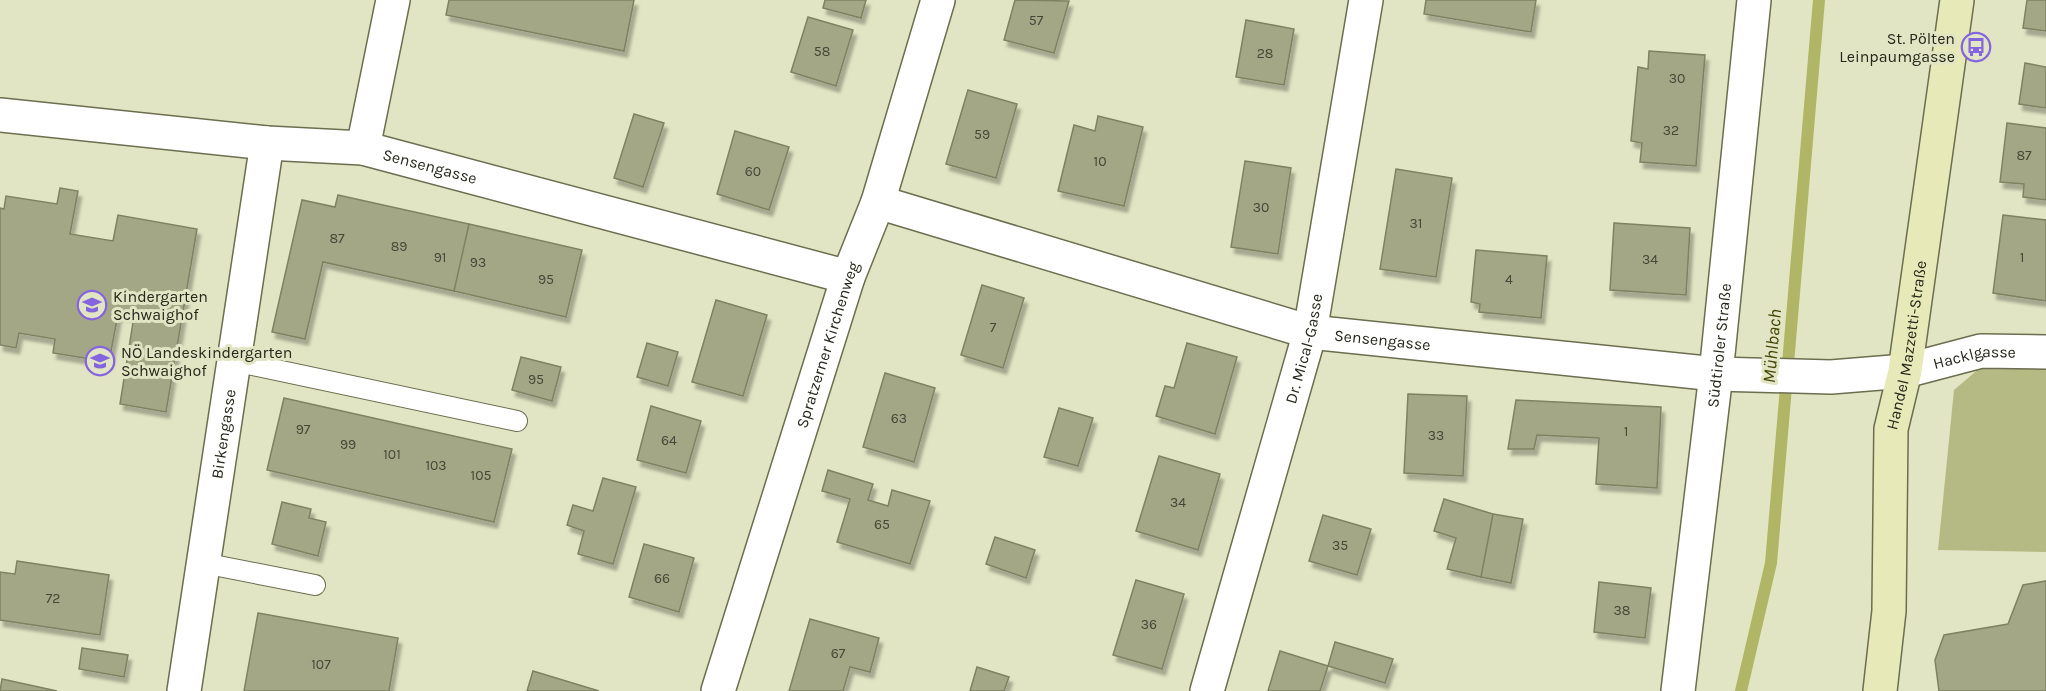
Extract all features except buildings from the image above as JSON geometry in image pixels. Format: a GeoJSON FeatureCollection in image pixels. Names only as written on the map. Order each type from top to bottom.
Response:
{"type":"FeatureCollection","features":[{"type":"Feature","properties":{"kind":"street"},"geometry":{"type":"LineString","coordinates":[[363,148],[393,0]]}},
{"type":"Feature","properties":{"kind":"street","name":"Spratzerner Kirchenweg"},"geometry":{"type":"LineString","coordinates":[[718,691],[848,277],[878,202],[938,0]]}},
{"type":"Feature","properties":{"kind":"street","name":"Dr. Mical-Gasse"},"geometry":{"type":"LineString","coordinates":[[1208,691],[1310,332],[1366,0]]}},
{"type":"Feature","properties":{"kind":"street","name":"Südtiroler Straße"},"geometry":{"type":"LineString","coordinates":[[1678,691],[1716,374],[1754,0]]}},
{"type":"Feature","properties":{"kind":"street","name":"Handel Mazzetti-Straße"},"geometry":{"type":"LineString","coordinates":[[1880,691],[1889,611],[1891,429],[1905,371],[1957,0]]}},
{"type":"Feature","properties":{"kind":"street","name":"Sensengasse"},"geometry":{"type":"LineString","coordinates":[[0,115],[267,143],[363,148],[848,277]]}},
{"type":"Feature","properties":{"kind":"street","name":"Birkengasse"},"geometry":{"type":"LineString","coordinates":[[184,691],[267,143]]}},
{"type":"Feature","properties":{"kind":"street","name":"Sensengasse"},"geometry":{"type":"LineString","coordinates":[[878,202],[1310,332],[1716,374],[1831,378],[1905,371]]}},
{"type":"Feature","properties":{"kind":"street","name":"Hacklgasse"},"geometry":{"type":"LineString","coordinates":[[1905,371],[1981,351],[2046,352]]}},
{"type":"Feature","properties":{"kind":"lane"},"geometry":{"type":"LineString","coordinates":[[234,361],[517,421]]}},
{"type":"Feature","properties":{"kind":"lane"},"geometry":{"type":"LineString","coordinates":[[203,563],[315,585]]}},
{"type":"Feature","properties":{"kind":"green space"},"geometry":{"type":"Polygon","coordinates":[[[1981,367],[2046,368],[2046,552],[1938,550],[1954,390],[1981,367]]]}},
{"type":"Feature","properties":{"kind":"waterway","name":"Mühlbach"},"geometry":{"type":"LineString","coordinates":[[1741,691],[1771,563],[1819,0]]}},
{"type":"Feature","properties":{"kind":"place","name":"St. Pölten Leinpaumgasse"},"geometry":{"type":"Point","coordinates":[1976,47]}},
{"type":"Feature","properties":{"kind":"place","name":"Kindergarten Schwaighof"},"geometry":{"type":"Point","coordinates":[92,305]}},
{"type":"Feature","properties":{"kind":"place","name":"NÖ Landeskindergarten Schwaighof"},"geometry":{"type":"Point","coordinates":[100,361]}}]}
